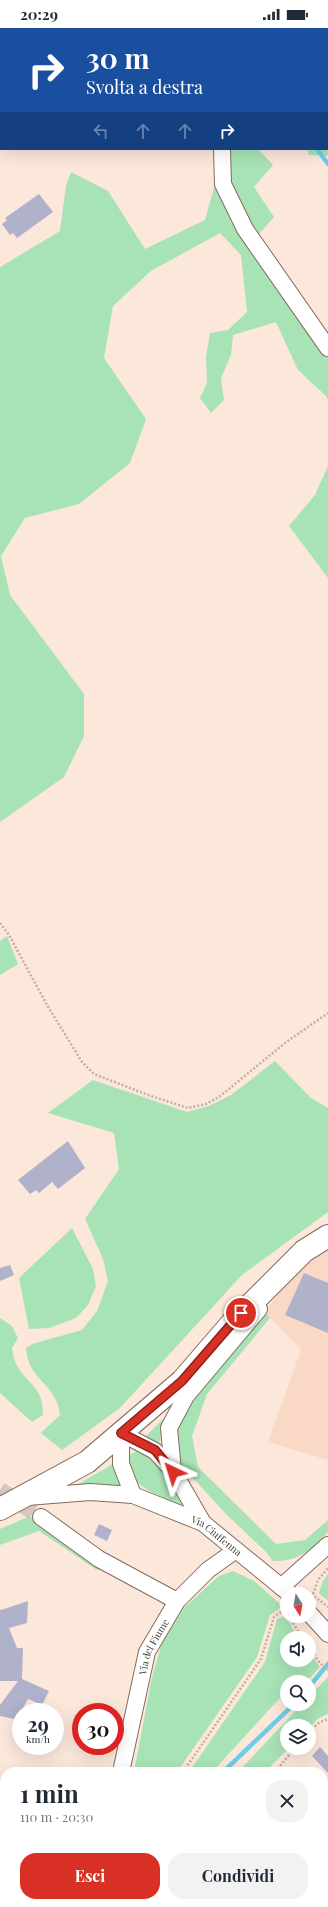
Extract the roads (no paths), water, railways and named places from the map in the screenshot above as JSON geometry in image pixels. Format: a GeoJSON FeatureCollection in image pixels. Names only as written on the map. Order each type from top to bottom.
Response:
{"type":"FeatureCollection","features":[{"type":"Feature","properties":{"kind":"main road"},"geometry":{"type":"LineString","coordinates":[[0,1509],[87,1462],[182,1381],[232,1323],[279,1275],[304,1251],[328,1236]]}},
{"type":"Feature","properties":{"kind":"street"},"geometry":{"type":"LineString","coordinates":[[222,150],[222,184],[245,229],[328,348]]}},
{"type":"Feature","properties":{"kind":"street"},"geometry":{"type":"LineString","coordinates":[[173,1472],[169,1428],[186,1396],[263,1304],[279,1275]]}},
{"type":"Feature","properties":{"kind":"street"},"geometry":{"type":"LineString","coordinates":[[133,1495],[121,1464],[121,1433],[155,1450],[173,1472],[203,1522]]}},
{"type":"Feature","properties":{"kind":"street","name":"Via Ciuffenna"},"geometry":{"type":"LineString","coordinates":[[21,1498],[90,1492],[133,1495],[203,1522],[281,1587]]}},
{"type":"Feature","properties":{"kind":"street"},"geometry":{"type":"LineString","coordinates":[[41,1517],[99,1559],[177,1601]]}},
{"type":"Feature","properties":{"kind":"street"},"geometry":{"type":"LineString","coordinates":[[288,1587],[328,1546]]}},
{"type":"Feature","properties":{"kind":"street","name":"Via del Fiume"},"geometry":{"type":"LineString","coordinates":[[122,1767],[147,1652],[177,1601],[208,1570],[236,1550]]}},
{"type":"Feature","properties":{"kind":"street"},"geometry":{"type":"LineString","coordinates":[[316,1621],[328,1634]]}},
{"type":"Feature","properties":{"kind":"waterway"},"geometry":{"type":"LineString","coordinates":[[318,150],[328,164]]}},
{"type":"Feature","properties":{"kind":"waterway"},"geometry":{"type":"LineString","coordinates":[[316,1679],[328,1664]]}},
{"type":"Feature","properties":{"kind":"waterway"},"geometry":{"type":"LineString","coordinates":[[228,1767],[287,1711]]}},
{"type":"Feature","properties":{"kind":"tunnel"},"geometry":{"type":"LineString","coordinates":[[0,1490],[41,1517]]}}]}
